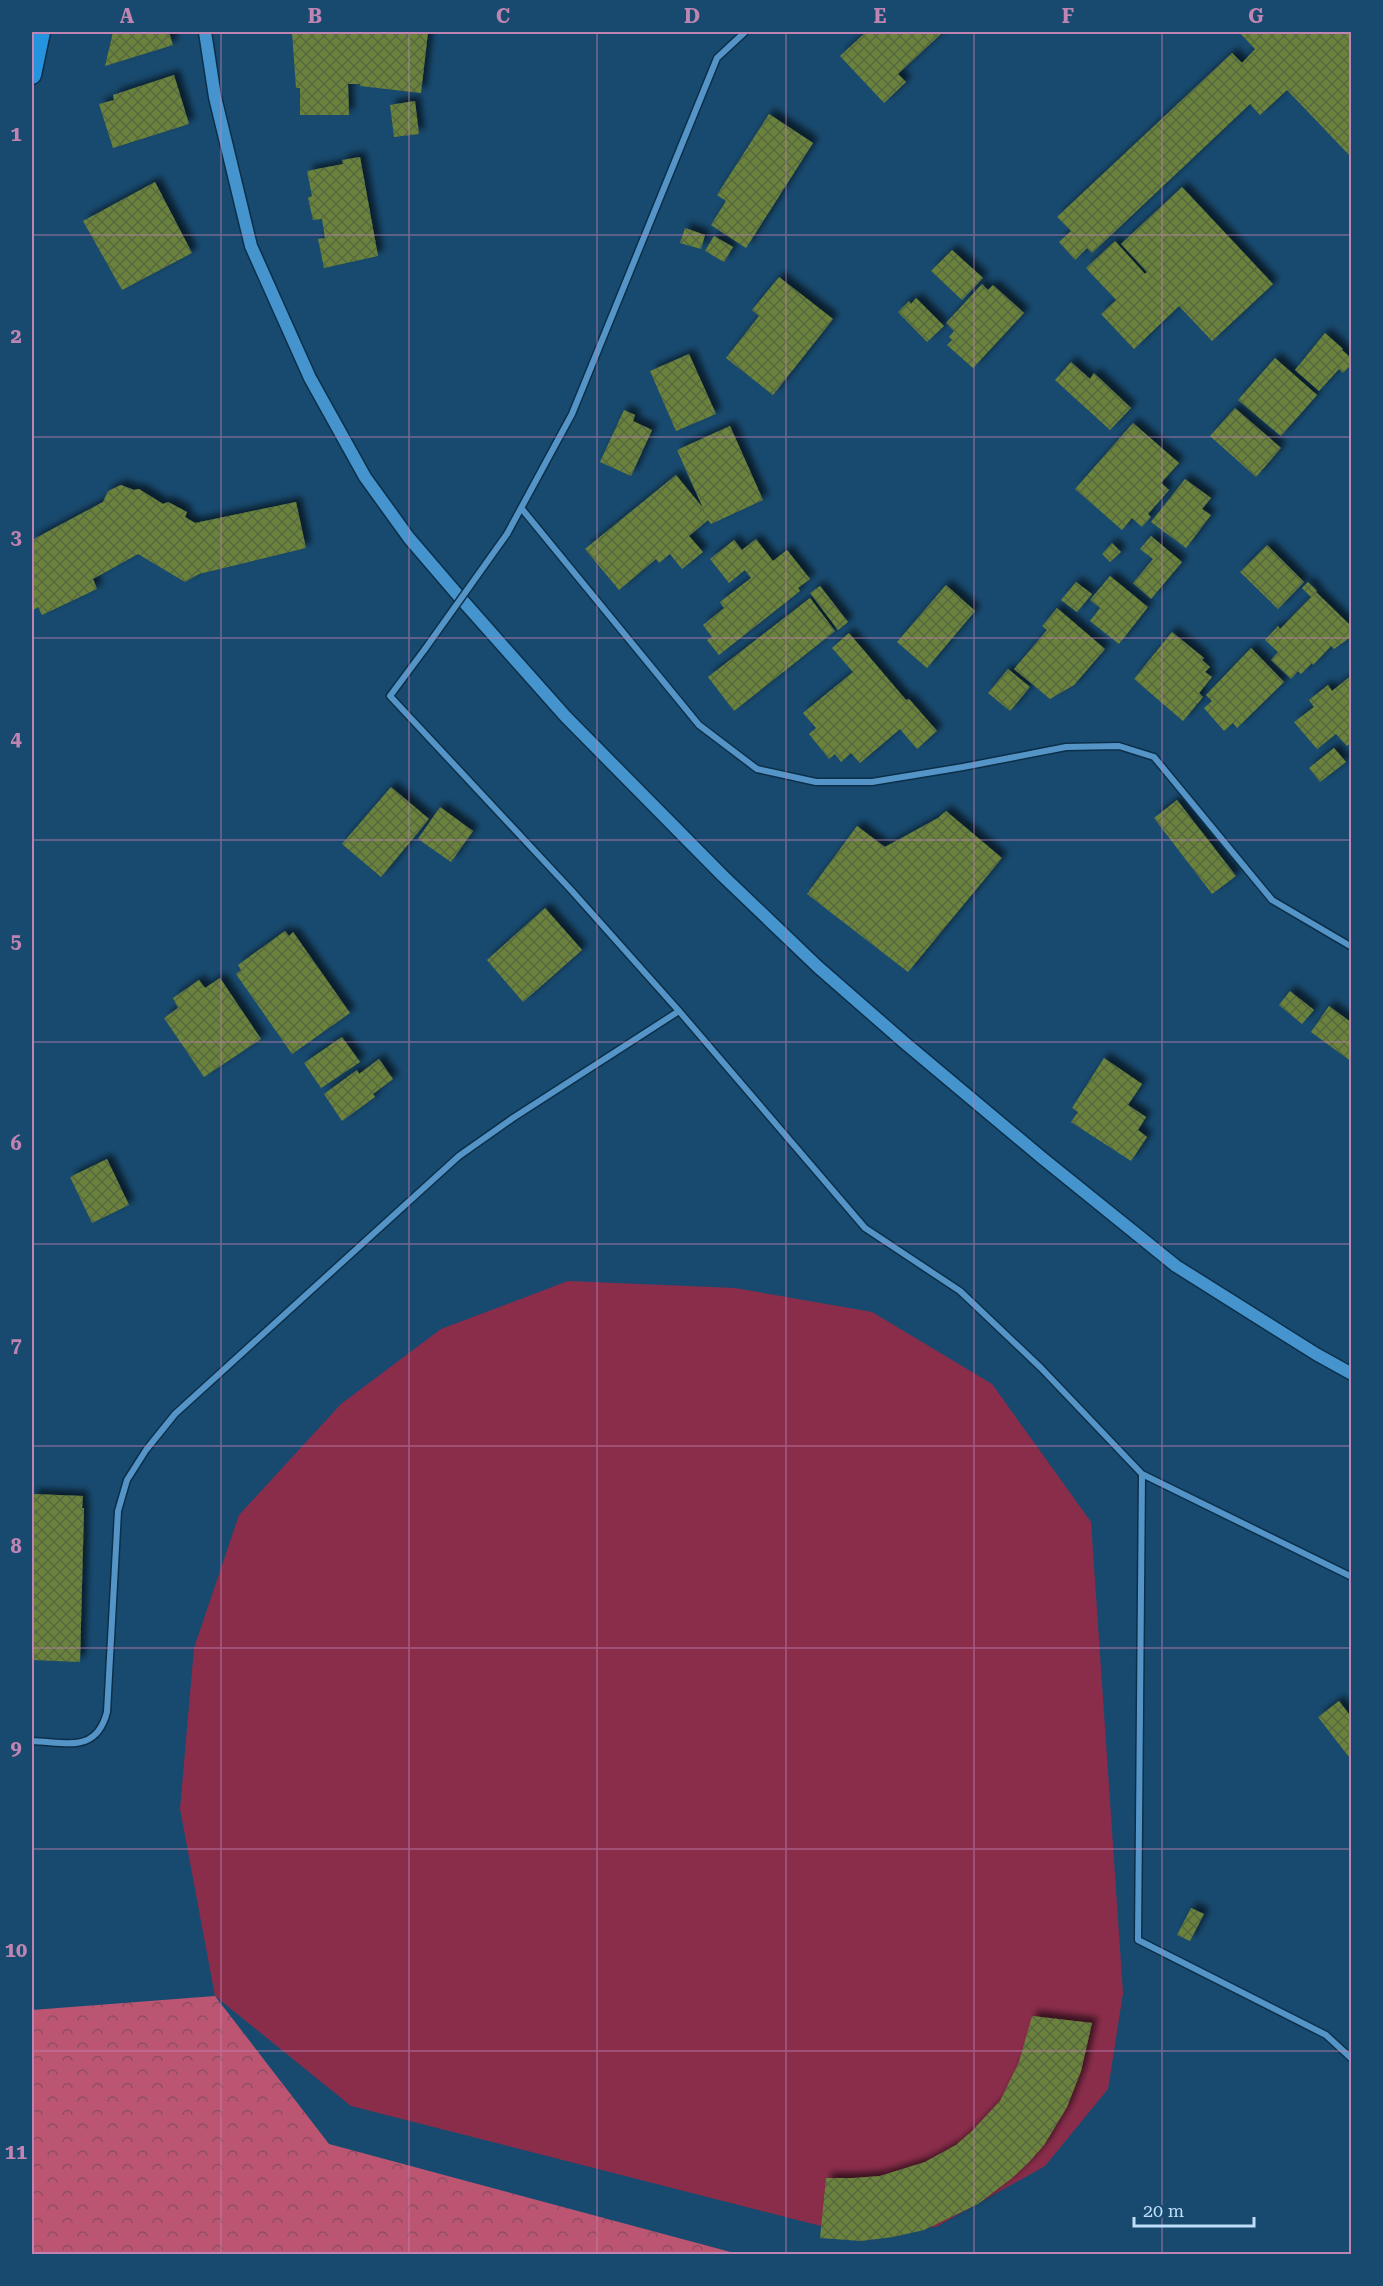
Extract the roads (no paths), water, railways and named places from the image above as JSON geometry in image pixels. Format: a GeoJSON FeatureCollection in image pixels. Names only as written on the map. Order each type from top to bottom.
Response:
{"type":"FeatureCollection","features":[{"type":"Feature","properties":{"kind":"highway"},"geometry":{"type":"LineString","coordinates":[[32,75],[40,32]]}},
{"type":"Feature","properties":{"kind":"street"},"geometry":{"type":"LineString","coordinates":[[205,32],[216,97],[251,246],[310,378],[365,477],[409,538],[462,601],[566,717],[723,876],[818,967],[905,1043],[1176,1266],[1352,1374]]}},
{"type":"Feature","properties":{"kind":"street"},"geometry":{"type":"LineString","coordinates":[[745,32],[717,58],[572,414],[522,509],[507,534],[390,696],[572,891],[679,1011],[865,1228],[960,1291],[1041,1368],[1142,1474],[1352,1576]]}},
{"type":"Feature","properties":{"kind":"street"},"geometry":{"type":"LineString","coordinates":[[522,509],[699,725],[757,769],[816,782],[872,782],[1066,747],[1119,746],[1154,757],[1272,900],[1352,946]]}},
{"type":"Feature","properties":{"kind":"street"},"geometry":{"type":"LineString","coordinates":[[32,1741],[87,1742],[98,1734],[104,1722],[118,1511],[127,1480],[146,1450],[175,1414],[459,1156],[513,1118],[679,1011]]}},
{"type":"Feature","properties":{"kind":"street"},"geometry":{"type":"LineString","coordinates":[[1142,1474],[1138,1940],[1326,2035],[1352,2060]]}}]}
